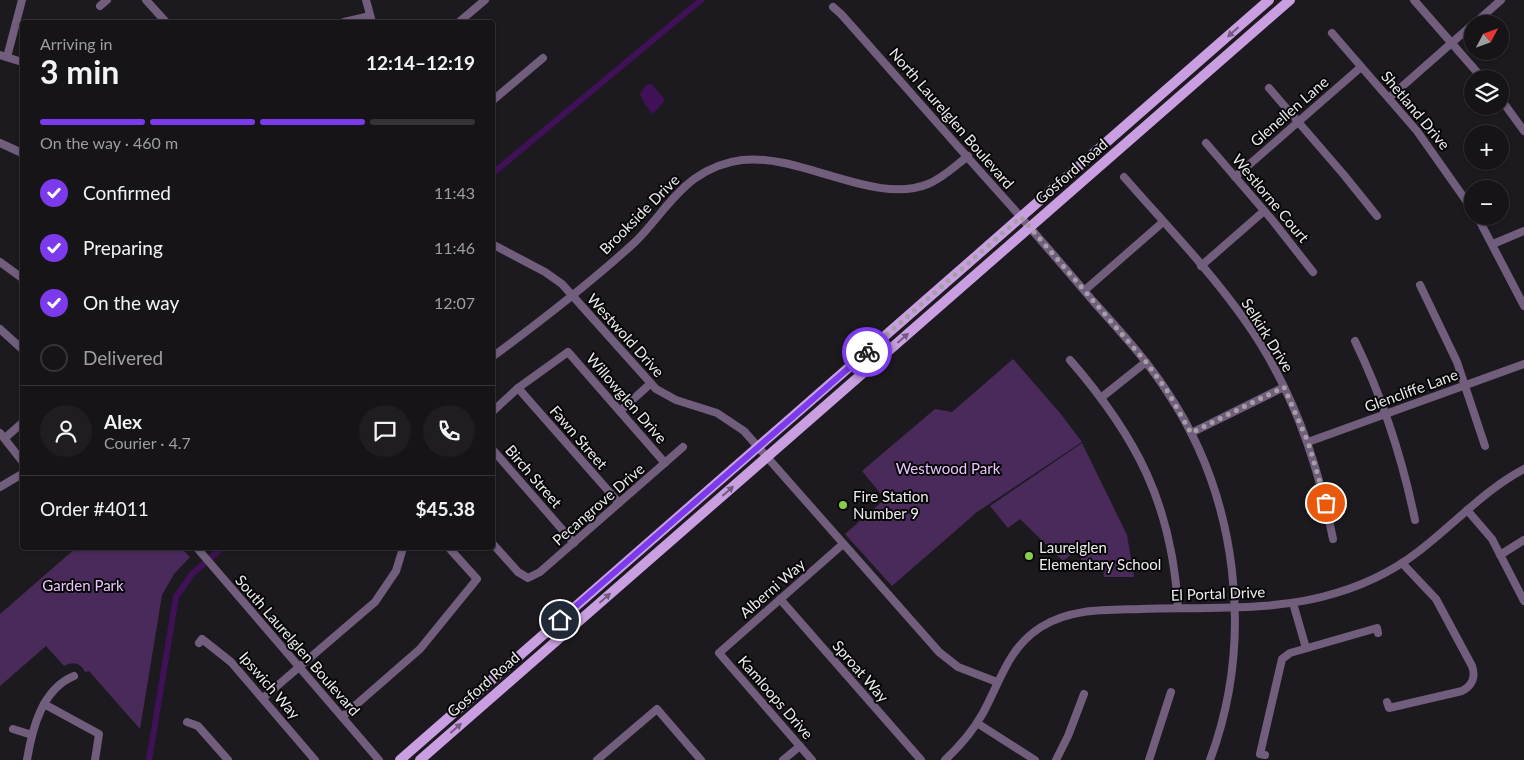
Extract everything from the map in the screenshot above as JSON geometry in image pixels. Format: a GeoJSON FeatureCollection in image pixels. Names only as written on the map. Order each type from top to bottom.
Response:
{"type":"FeatureCollection","features":[{"type":"Feature","properties":{"kind":"main road","name":"Gosford Road"},"geometry":{"type":"LineString","coordinates":[[400,760],[1269,0]]}},
{"type":"Feature","properties":{"kind":"main road","name":"Gosford Road"},"geometry":{"type":"LineString","coordinates":[[420,760],[1289,0]]}},
{"type":"Feature","properties":{"kind":"street"},"geometry":{"type":"LineString","coordinates":[[20,61],[3,56],[22,0]]}},
{"type":"Feature","properties":{"kind":"street"},"geometry":{"type":"LineString","coordinates":[[100,6],[107,0]]}},
{"type":"Feature","properties":{"kind":"street"},"geometry":{"type":"LineString","coordinates":[[146,0],[164,20]]}},
{"type":"Feature","properties":{"kind":"street"},"geometry":{"type":"LineString","coordinates":[[366,0],[371,19]]}},
{"type":"Feature","properties":{"kind":"street"},"geometry":{"type":"LineString","coordinates":[[461,20],[485,0]]}},
{"type":"Feature","properties":{"kind":"street"},"geometry":{"type":"LineString","coordinates":[[1414,0],[1475,70]]}},
{"type":"Feature","properties":{"kind":"street"},"geometry":{"type":"LineString","coordinates":[[1484,15],[1501,0]]}},
{"type":"Feature","properties":{"kind":"street","name":"North Laurelglen Boulevard"},"geometry":{"type":"LineString","coordinates":[[833,7],[968,156],[1146,362],[1168,392],[1191,433],[1206,466],[1220,508],[1230,558],[1235,606],[1234,644],[1229,688],[1210,760]]}},
{"type":"Feature","properties":{"kind":"street"},"geometry":{"type":"LineString","coordinates":[[1389,98],[1464,32]]}},
{"type":"Feature","properties":{"kind":"street","name":"Shetland Drive"},"geometry":{"type":"LineString","coordinates":[[1332,33],[1389,98],[1442,163],[1464,197]]}},
{"type":"Feature","properties":{"kind":"street"},"geometry":{"type":"LineString","coordinates":[[495,98],[543,58]]}},
{"type":"Feature","properties":{"kind":"street","name":"Glenellen Lane"},"geometry":{"type":"LineString","coordinates":[[1235,177],[1361,67]]}},
{"type":"Feature","properties":{"kind":"street"},"geometry":{"type":"LineString","coordinates":[[1269,88],[1377,216]]}},
{"type":"Feature","properties":{"kind":"street"},"geometry":{"type":"LineString","coordinates":[[1509,110],[1524,130]]}},
{"type":"Feature","properties":{"kind":"street"},"geometry":{"type":"LineString","coordinates":[[0,143],[20,152]]}},
{"type":"Feature","properties":{"kind":"street","name":"Westlorne Court"},"geometry":{"type":"LineString","coordinates":[[1206,143],[1264,210],[1313,272]]}},
{"type":"Feature","properties":{"kind":"street","name":"Brookside Drive"},"geometry":{"type":"LineString","coordinates":[[495,355],[572,296],[634,242],[685,186],[719,166],[742,160],[767,160],[882,188],[904,190],[928,184],[938,179],[968,156]]}},
{"type":"Feature","properties":{"kind":"street","name":"Selkirk Drive"},"geometry":{"type":"LineString","coordinates":[[1124,177],[1244,319],[1284,387],[1308,442],[1319,477],[1333,539]]}},
{"type":"Feature","properties":{"kind":"street"},"geometry":{"type":"LineString","coordinates":[[1201,266],[1264,210]]}},
{"type":"Feature","properties":{"kind":"street"},"geometry":{"type":"LineString","coordinates":[[1084,290],[1163,222]]}},
{"type":"Feature","properties":{"kind":"street"},"geometry":{"type":"LineString","coordinates":[[1482,225],[1524,306]]}},
{"type":"Feature","properties":{"kind":"street"},"geometry":{"type":"LineString","coordinates":[[1493,244],[1524,231]]}},
{"type":"Feature","properties":{"kind":"street","name":"Westwold Drive"},"geometry":{"type":"LineString","coordinates":[[495,246],[553,277],[650,384],[676,400],[726,417],[744,431],[768,456],[938,652],[964,670],[997,682]]}},
{"type":"Feature","properties":{"kind":"street"},"geometry":{"type":"LineString","coordinates":[[0,262],[20,277]]}},
{"type":"Feature","properties":{"kind":"street"},"geometry":{"type":"LineString","coordinates":[[1420,285],[1442,329],[1466,385],[1485,446]]}},
{"type":"Feature","properties":{"kind":"street"},"geometry":{"type":"LineString","coordinates":[[1,331],[20,347]]}},
{"type":"Feature","properties":{"kind":"street"},"geometry":{"type":"LineString","coordinates":[[1355,341],[1387,413],[1402,464],[1415,520]]}},
{"type":"Feature","properties":{"kind":"street","name":"Willowglen Drive"},"geometry":{"type":"LineString","coordinates":[[518,388],[568,352],[665,463]]}},
{"type":"Feature","properties":{"kind":"street"},"geometry":{"type":"LineString","coordinates":[[1070,360],[1102,397],[1131,441],[1154,490],[1170,545],[1178,608]]}},
{"type":"Feature","properties":{"kind":"street"},"geometry":{"type":"LineString","coordinates":[[1102,397],[1146,362]]}},
{"type":"Feature","properties":{"kind":"street","name":"Glencliffe Lane"},"geometry":{"type":"LineString","coordinates":[[1308,442],[1524,364]]}},
{"type":"Feature","properties":{"kind":"street"},"geometry":{"type":"LineString","coordinates":[[620,411],[650,384]]}},
{"type":"Feature","properties":{"kind":"street"},"geometry":{"type":"LineString","coordinates":[[1191,433],[1284,387]]}},
{"type":"Feature","properties":{"kind":"street"},"geometry":{"type":"LineString","coordinates":[[495,409],[518,388]]}},
{"type":"Feature","properties":{"kind":"street","name":"Fawn Street"},"geometry":{"type":"LineString","coordinates":[[518,388],[619,503]]}},
{"type":"Feature","properties":{"kind":"street"},"geometry":{"type":"LineString","coordinates":[[20,423],[2,435],[20,459]]}},
{"type":"Feature","properties":{"kind":"street","name":"Pecangrove Drive"},"geometry":{"type":"LineString","coordinates":[[495,546],[518,572],[528,578],[540,572],[683,447]]}},
{"type":"Feature","properties":{"kind":"street","name":"Birch Street"},"geometry":{"type":"LineString","coordinates":[[495,452],[574,543]]}},
{"type":"Feature","properties":{"kind":"street","name":"El Portal Drive"},"geometry":{"type":"LineString","coordinates":[[945,760],[977,723],[1008,660],[1022,643],[1055,620],[1089,611],[1293,603],[1353,588],[1402,563],[1429,544],[1488,492],[1524,469]]}},
{"type":"Feature","properties":{"kind":"street"},"geometry":{"type":"LineString","coordinates":[[0,487],[20,475]]}},
{"type":"Feature","properties":{"kind":"street"},"geometry":{"type":"LineString","coordinates":[[1467,510],[1485,530],[1524,601]]}},
{"type":"Feature","properties":{"kind":"street"},"geometry":{"type":"LineString","coordinates":[[1500,555],[1524,540]]}},
{"type":"Feature","properties":{"kind":"street","name":"Alberni Way"},"geometry":{"type":"LineString","coordinates":[[719,653],[844,544]]}},
{"type":"Feature","properties":{"kind":"street","name":"South Laurelglen Boulevard"},"geometry":{"type":"LineString","coordinates":[[199,550],[380,760]]}},
{"type":"Feature","properties":{"kind":"street"},"geometry":{"type":"LineString","coordinates":[[263,698],[382,593],[396,570],[402,550]]}},
{"type":"Feature","properties":{"kind":"street"},"geometry":{"type":"LineString","coordinates":[[342,717],[420,649],[477,579],[451,550]]}},
{"type":"Feature","properties":{"kind":"street"},"geometry":{"type":"LineString","coordinates":[[1387,702],[1388,708],[1462,691],[1470,685],[1474,676],[1472,666],[1436,599],[1402,563]]}},
{"type":"Feature","properties":{"kind":"street","name":"Sproat Way"},"geometry":{"type":"LineString","coordinates":[[780,599],[921,760]]}},
{"type":"Feature","properties":{"kind":"street"},"geometry":{"type":"LineString","coordinates":[[1293,603],[1306,648]]}},
{"type":"Feature","properties":{"kind":"street"},"geometry":{"type":"LineString","coordinates":[[1266,755],[1260,754],[1280,663],[1290,653],[1306,648],[1377,628],[1378,633]]}},
{"type":"Feature","properties":{"kind":"street","name":"Ipswich Way"},"geometry":{"type":"LineString","coordinates":[[199,643],[202,639],[219,651],[263,698],[315,760]]}},
{"type":"Feature","properties":{"kind":"street","name":"Kamloops Drive"},"geometry":{"type":"LineString","coordinates":[[719,653],[812,760]]}},
{"type":"Feature","properties":{"kind":"street"},"geometry":{"type":"LineString","coordinates":[[26,760],[32,734],[44,704],[61,681],[74,676]]}},
{"type":"Feature","properties":{"kind":"street"},"geometry":{"type":"LineString","coordinates":[[1149,760],[1171,692]]}},
{"type":"Feature","properties":{"kind":"street"},"geometry":{"type":"LineString","coordinates":[[1056,760],[1068,736],[1084,694]]}},
{"type":"Feature","properties":{"kind":"street"},"geometry":{"type":"LineString","coordinates":[[44,704],[100,734],[95,760]]}},
{"type":"Feature","properties":{"kind":"street"},"geometry":{"type":"LineString","coordinates":[[597,760],[656,709],[701,760]]}},
{"type":"Feature","properties":{"kind":"street"},"geometry":{"type":"LineString","coordinates":[[187,722],[198,726],[228,760]]}},
{"type":"Feature","properties":{"kind":"street"},"geometry":{"type":"LineString","coordinates":[[977,723],[1035,760]]}},
{"type":"Feature","properties":{"kind":"street"},"geometry":{"type":"LineString","coordinates":[[13,729],[32,734]]}},
{"type":"Feature","properties":{"kind":"street"},"geometry":{"type":"LineString","coordinates":[[783,760],[800,746]]}},
{"type":"Feature","properties":{"kind":"green space","name":"Westwood Park"},"geometry":{"type":"Polygon","coordinates":[[[1013,359],[1060,413],[1082,442],[977,512],[892,586],[845,534],[885,499],[862,471],[935,409],[952,412],[1013,359]]]}},
{"type":"Feature","properties":{"kind":"green space"},"geometry":{"type":"Polygon","coordinates":[[[1082,443],[1127,535],[1134,577],[1104,577],[1103,564],[1082,565],[1080,554],[1074,552],[1063,561],[1020,519],[1008,528],[990,506],[1082,443]]]}},
{"type":"Feature","properties":{"kind":"green space","name":"Garden Park"},"geometry":{"type":"Polygon","coordinates":[[[74,550],[183,550],[190,557],[174,574],[162,595],[140,729],[89,671],[85,672],[76,664],[64,666],[46,646],[0,686],[0,614],[74,550]]]}},
{"type":"Feature","properties":{"kind":"shaded area"},"geometry":{"type":"Polygon","coordinates":[[[652,84],[665,100],[653,114],[646,106],[640,94],[646,85],[652,84]]]}},
{"type":"Feature","properties":{"kind":"waterway"},"geometry":{"type":"LineString","coordinates":[[495,172],[701,0]]}},
{"type":"Feature","properties":{"kind":"waterway"},"geometry":{"type":"LineString","coordinates":[[149,760],[176,597],[192,574],[220,550]]}},
{"type":"Feature","properties":{"kind":"way so far"},"geometry":{"type":"LineString","coordinates":[[867,352],[1021,217],[1132,344],[1168,392],[1191,433],[1284,387],[1308,442],[1326,503]]}},
{"type":"Feature","properties":{"kind":"place","name":"Fire Station Number 9"},"geometry":{"type":"Point","coordinates":[843,505]}},
{"type":"Feature","properties":{"kind":"place","name":"Laurelglen Elementary School"},"geometry":{"type":"Point","coordinates":[1029,556]}},
{"type":"Feature","properties":{"kind":"route"},"geometry":{"type":"LineString","coordinates":[[560,620],[867,352]]}}]}
